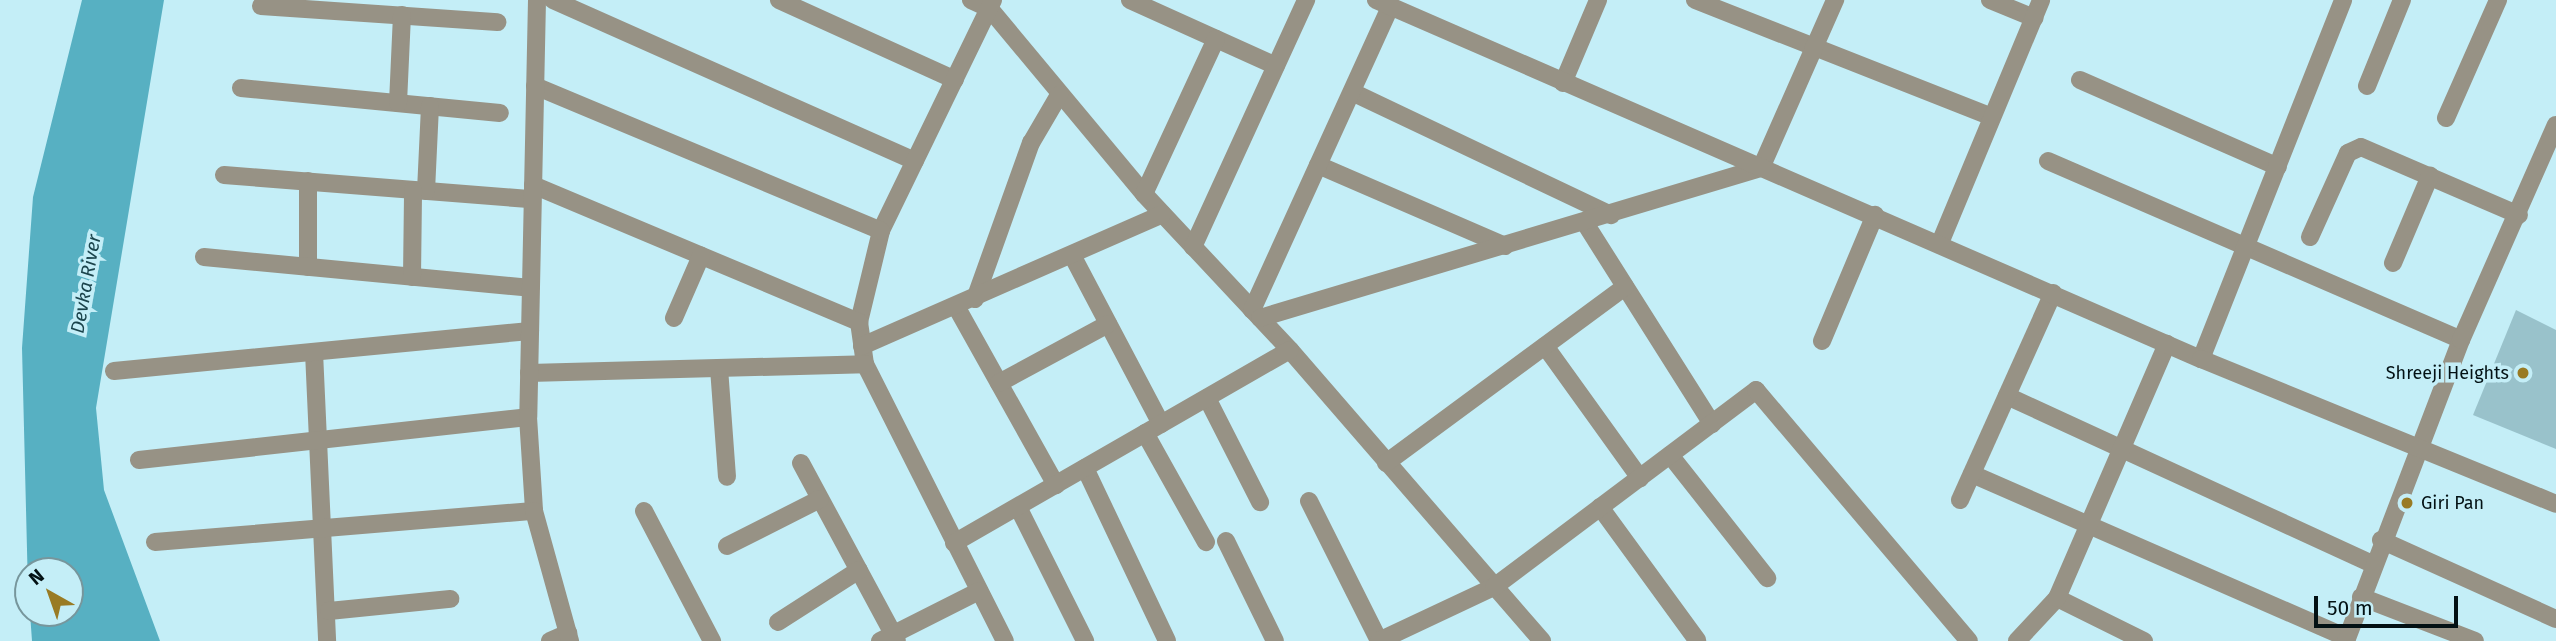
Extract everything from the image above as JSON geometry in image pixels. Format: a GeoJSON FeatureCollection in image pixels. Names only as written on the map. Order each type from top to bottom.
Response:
{"type":"FeatureCollection","features":[{"type":"Feature","properties":{"kind":"street"},"geometry":{"type":"LineString","coordinates":[[537,0],[528,417],[534,511],[569,637],[550,641]]}},
{"type":"Feature","properties":{"kind":"street"},"geometry":{"type":"LineString","coordinates":[[553,0],[915,161]]}},
{"type":"Feature","properties":{"kind":"street"},"geometry":{"type":"LineString","coordinates":[[779,0],[955,79]]}},
{"type":"Feature","properties":{"kind":"street"},"geometry":{"type":"LineString","coordinates":[[971,0],[992,4],[1059,95],[1161,214],[1290,350],[1542,641]]}},
{"type":"Feature","properties":{"kind":"street"},"geometry":{"type":"LineString","coordinates":[[1130,0],[1276,66]]}},
{"type":"Feature","properties":{"kind":"street"},"geometry":{"type":"LineString","coordinates":[[1193,247],[1306,0]]}},
{"type":"Feature","properties":{"kind":"street"},"geometry":{"type":"LineString","coordinates":[[1563,83],[1598,0]]}},
{"type":"Feature","properties":{"kind":"street"},"geometry":{"type":"LineString","coordinates":[[1695,0],[1992,117]]}},
{"type":"Feature","properties":{"kind":"street"},"geometry":{"type":"LineString","coordinates":[[1256,314],[1585,223],[1761,168],[1835,0]]}},
{"type":"Feature","properties":{"kind":"street"},"geometry":{"type":"LineString","coordinates":[[1990,0],[2034,18]]}},
{"type":"Feature","properties":{"kind":"street"},"geometry":{"type":"LineString","coordinates":[[1940,243],[2041,0]]}},
{"type":"Feature","properties":{"kind":"street"},"geometry":{"type":"LineString","coordinates":[[2201,359],[2343,0]]}},
{"type":"Feature","properties":{"kind":"street"},"geometry":{"type":"LineString","coordinates":[[2367,86],[2402,0]]}},
{"type":"Feature","properties":{"kind":"street"},"geometry":{"type":"LineString","coordinates":[[2446,118],[2498,0]]}},
{"type":"Feature","properties":{"kind":"street"},"geometry":{"type":"LineString","coordinates":[[1256,314],[1318,165],[1352,92],[1383,3],[1563,83],[1940,243],[2201,359],[2556,505]]}},
{"type":"Feature","properties":{"kind":"street"},"geometry":{"type":"LineString","coordinates":[[992,4],[881,231],[859,322],[864,355],[954,543],[1005,641]]}},
{"type":"Feature","properties":{"kind":"street"},"geometry":{"type":"LineString","coordinates":[[261,6],[497,22]]}},
{"type":"Feature","properties":{"kind":"street"},"geometry":{"type":"LineString","coordinates":[[398,103],[402,15]]}},
{"type":"Feature","properties":{"kind":"street"},"geometry":{"type":"LineString","coordinates":[[1144,194],[1216,40]]}},
{"type":"Feature","properties":{"kind":"street"},"geometry":{"type":"LineString","coordinates":[[2080,80],[2277,167]]}},
{"type":"Feature","properties":{"kind":"street"},"geometry":{"type":"LineString","coordinates":[[535,86],[881,231]]}},
{"type":"Feature","properties":{"kind":"street"},"geometry":{"type":"LineString","coordinates":[[242,88],[500,113]]}},
{"type":"Feature","properties":{"kind":"street"},"geometry":{"type":"LineString","coordinates":[[1352,92],[1611,215]]}},
{"type":"Feature","properties":{"kind":"street"},"geometry":{"type":"LineString","coordinates":[[975,299],[1031,143],[1059,95]]}},
{"type":"Feature","properties":{"kind":"street"},"geometry":{"type":"LineString","coordinates":[[412,276],[430,106]]}},
{"type":"Feature","properties":{"kind":"street"},"geometry":{"type":"LineString","coordinates":[[1972,474],[2347,639],[2381,540],[2461,340],[2519,215],[2556,125]]}},
{"type":"Feature","properties":{"kind":"street"},"geometry":{"type":"LineString","coordinates":[[2310,237],[2354,148],[2430,176],[2519,215]]}},
{"type":"Feature","properties":{"kind":"street"},"geometry":{"type":"LineString","coordinates":[[2048,161],[2461,340]]}},
{"type":"Feature","properties":{"kind":"street"},"geometry":{"type":"LineString","coordinates":[[1318,165],[1505,246]]}},
{"type":"Feature","properties":{"kind":"street"},"geometry":{"type":"LineString","coordinates":[[224,175],[419,190],[533,192],[701,256],[859,322]]}},
{"type":"Feature","properties":{"kind":"street"},"geometry":{"type":"LineString","coordinates":[[2393,263],[2430,176]]}},
{"type":"Feature","properties":{"kind":"street"},"geometry":{"type":"LineString","coordinates":[[308,181],[308,267]]}},
{"type":"Feature","properties":{"kind":"street"},"geometry":{"type":"LineString","coordinates":[[529,373],[719,368],[864,355],[975,299],[1161,214]]}},
{"type":"Feature","properties":{"kind":"street"},"geometry":{"type":"LineString","coordinates":[[1822,341],[1875,215]]}},
{"type":"Feature","properties":{"kind":"street"},"geometry":{"type":"LineString","coordinates":[[1585,223],[1712,424]]}},
{"type":"Feature","properties":{"kind":"street"},"geometry":{"type":"LineString","coordinates":[[674,318],[701,256]]}},
{"type":"Feature","properties":{"kind":"street"},"geometry":{"type":"LineString","coordinates":[[1072,256],[1161,424]]}},
{"type":"Feature","properties":{"kind":"street"},"geometry":{"type":"LineString","coordinates":[[204,257],[531,288]]}},
{"type":"Feature","properties":{"kind":"street"},"geometry":{"type":"LineString","coordinates":[[1386,463],[1625,287]]}},
{"type":"Feature","properties":{"kind":"street"},"geometry":{"type":"LineString","coordinates":[[1960,500],[2053,293]]}},
{"type":"Feature","properties":{"kind":"street"},"geometry":{"type":"LineString","coordinates":[[957,308],[1056,485]]}},
{"type":"Feature","properties":{"kind":"street"},"geometry":{"type":"LineString","coordinates":[[999,383],[1108,324]]}},
{"type":"Feature","properties":{"kind":"street"},"geometry":{"type":"LineString","coordinates":[[114,371],[530,331]]}},
{"type":"Feature","properties":{"kind":"street"},"geometry":{"type":"LineString","coordinates":[[2017,641],[2057,597],[2167,344]]}},
{"type":"Feature","properties":{"kind":"street"},"geometry":{"type":"LineString","coordinates":[[1545,346],[1640,478]]}},
{"type":"Feature","properties":{"kind":"street"},"geometry":{"type":"LineString","coordinates":[[954,543],[1290,350]]}},
{"type":"Feature","properties":{"kind":"street"},"geometry":{"type":"LineString","coordinates":[[314,352],[329,611],[327,641]]}},
{"type":"Feature","properties":{"kind":"street"},"geometry":{"type":"LineString","coordinates":[[719,368],[727,477]]}},
{"type":"Feature","properties":{"kind":"street"},"geometry":{"type":"LineString","coordinates":[[1309,501],[1379,641],[1494,587],[1756,390],[1969,641]]}},
{"type":"Feature","properties":{"kind":"street"},"geometry":{"type":"LineString","coordinates":[[2007,396],[2373,564]]}},
{"type":"Feature","properties":{"kind":"street"},"geometry":{"type":"LineString","coordinates":[[1207,398],[1260,502]]}},
{"type":"Feature","properties":{"kind":"street"},"geometry":{"type":"LineString","coordinates":[[139,460],[528,417]]}},
{"type":"Feature","properties":{"kind":"street"},"geometry":{"type":"LineString","coordinates":[[1145,433],[1206,541]]}},
{"type":"Feature","properties":{"kind":"street"},"geometry":{"type":"LineString","coordinates":[[1670,455],[1767,578]]}},
{"type":"Feature","properties":{"kind":"street"},"geometry":{"type":"LineString","coordinates":[[801,463],[859,570],[890,639],[979,591]]}},
{"type":"Feature","properties":{"kind":"street"},"geometry":{"type":"LineString","coordinates":[[1085,468],[1167,641]]}},
{"type":"Feature","properties":{"kind":"street"},"geometry":{"type":"LineString","coordinates":[[727,545],[820,499]]}},
{"type":"Feature","properties":{"kind":"street"},"geometry":{"type":"LineString","coordinates":[[1018,507],[1085,641]]}},
{"type":"Feature","properties":{"kind":"street"},"geometry":{"type":"LineString","coordinates":[[1600,507],[1697,640]]}},
{"type":"Feature","properties":{"kind":"street"},"geometry":{"type":"LineString","coordinates":[[155,542],[534,511]]}},
{"type":"Feature","properties":{"kind":"street"},"geometry":{"type":"LineString","coordinates":[[644,511],[712,641]]}},
{"type":"Feature","properties":{"kind":"street"},"geometry":{"type":"LineString","coordinates":[[2381,540],[2556,619]]}},
{"type":"Feature","properties":{"kind":"street"},"geometry":{"type":"LineString","coordinates":[[1226,541],[1275,641]]}},
{"type":"Feature","properties":{"kind":"street"},"geometry":{"type":"LineString","coordinates":[[778,622],[859,570]]}},
{"type":"Feature","properties":{"kind":"street"},"geometry":{"type":"LineString","coordinates":[[2057,597],[2144,641]]}},
{"type":"Feature","properties":{"kind":"street"},"geometry":{"type":"LineString","coordinates":[[2361,597],[2475,641]]}},
{"type":"Feature","properties":{"kind":"street"},"geometry":{"type":"LineString","coordinates":[[329,611],[450,599]]}},
{"type":"Feature","properties":{"kind":"water","name":"Devka River"},"geometry":{"type":"Polygon","coordinates":[[[82,0],[164,0],[96,408],[104,490],[160,641],[32,641],[31,627],[84,627],[84,557],[27,557],[22,348],[33,197],[82,0]]]}},
{"type":"Feature","properties":{"kind":"building","name":"Shreeji Heights"},"geometry":{"type":"Polygon","coordinates":[[[2516,310],[2556,330],[2556,449],[2473,415],[2516,310]]]}},
{"type":"Feature","properties":{"kind":"place","name":"Shreeji Heights"},"geometry":{"type":"Point","coordinates":[2523,373]}},
{"type":"Feature","properties":{"kind":"place","name":"Giri Pan"},"geometry":{"type":"Point","coordinates":[2407,503]}}]}
